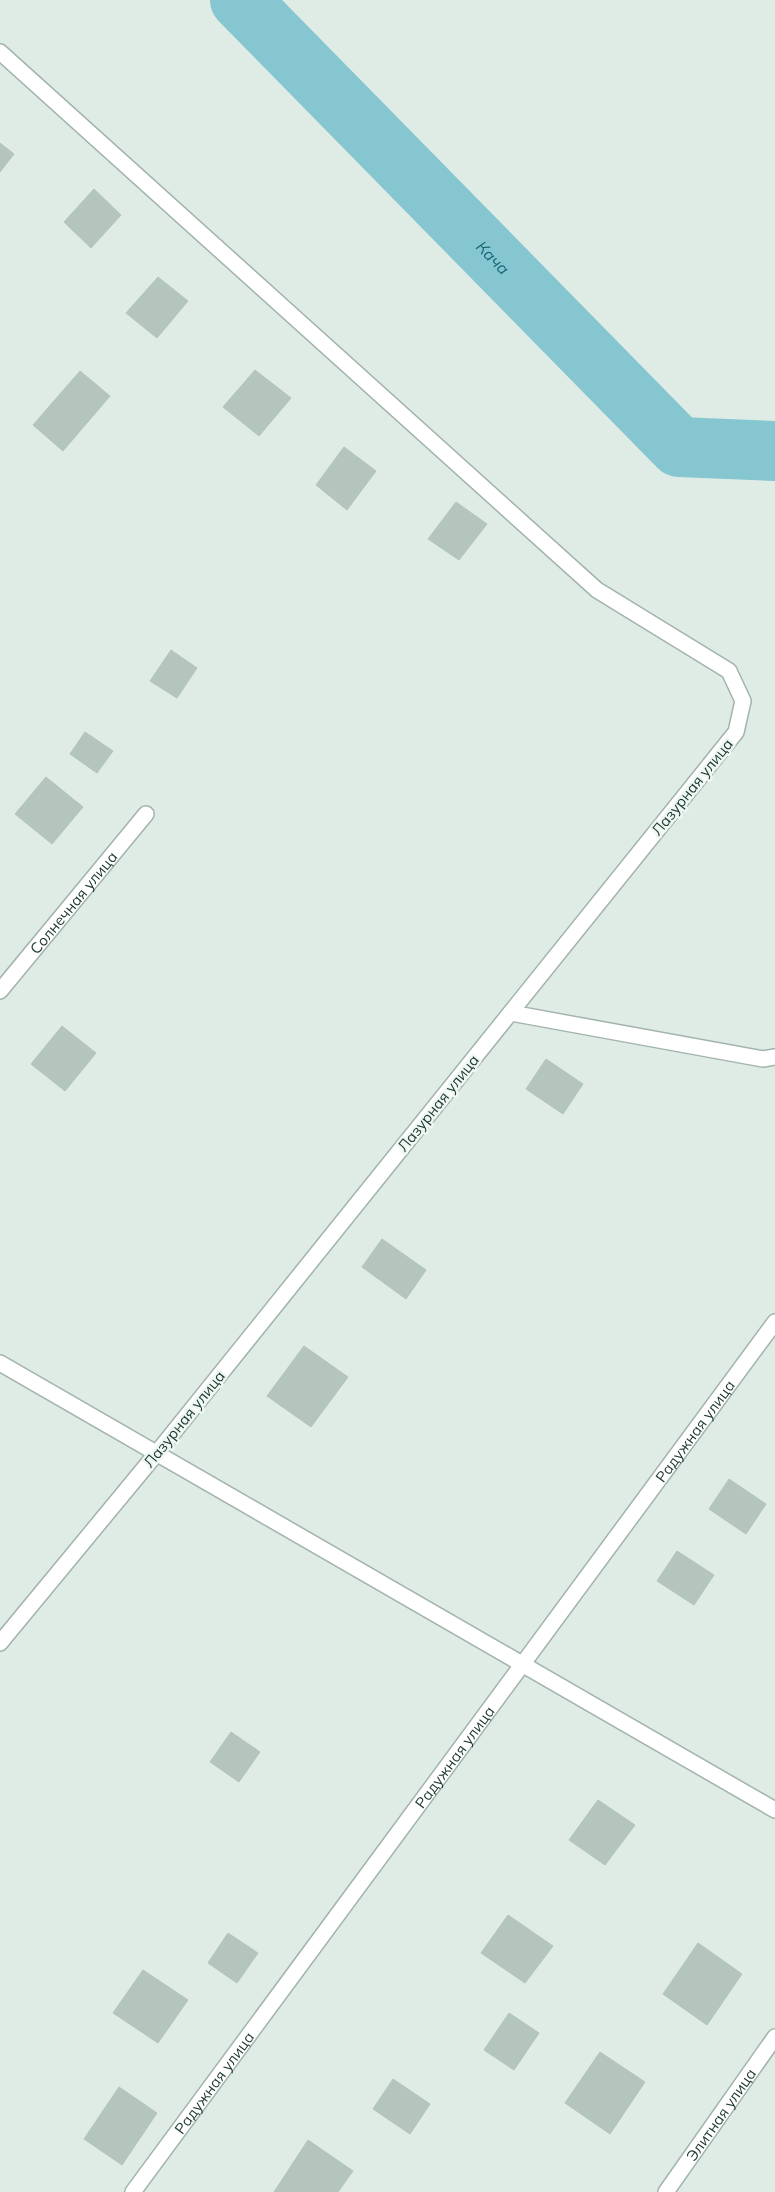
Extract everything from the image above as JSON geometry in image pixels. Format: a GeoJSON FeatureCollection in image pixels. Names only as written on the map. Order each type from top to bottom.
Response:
{"type":"FeatureCollection","features":[{"type":"Feature","properties":{"kind":"street","name":"Лазурная улица"},"geometry":{"type":"LineString","coordinates":[[0,52],[597,590],[729,671],[743,701],[736,732],[156,1454],[0,1643]]}},
{"type":"Feature","properties":{"kind":"street","name":"Солнечная улица"},"geometry":{"type":"LineString","coordinates":[[0,991],[146,814]]}},
{"type":"Feature","properties":{"kind":"street"},"geometry":{"type":"LineString","coordinates":[[511,1013],[763,1059],[775,1057]]}},
{"type":"Feature","properties":{"kind":"street","name":"Радужная улица"},"geometry":{"type":"LineString","coordinates":[[133,2192],[775,1322]]}},
{"type":"Feature","properties":{"kind":"street"},"geometry":{"type":"LineString","coordinates":[[0,1363],[775,1810]]}},
{"type":"Feature","properties":{"kind":"street","name":"Элитная улица"},"geometry":{"type":"LineString","coordinates":[[666,2192],[775,2037]]}},
{"type":"Feature","properties":{"kind":"building"},"geometry":{"type":"Polygon","coordinates":[[[0,143],[14,154],[0,172],[0,143]]]}},
{"type":"Feature","properties":{"kind":"building"},"geometry":{"type":"Polygon","coordinates":[[[94,189],[121,215],[91,248],[64,222],[94,189]]]}},
{"type":"Feature","properties":{"kind":"building"},"geometry":{"type":"Polygon","coordinates":[[[158,277],[188,301],[157,338],[126,313],[158,277]]]}},
{"type":"Feature","properties":{"kind":"building"},"geometry":{"type":"Polygon","coordinates":[[[255,370],[291,398],[259,436],[223,407],[255,370]]]}},
{"type":"Feature","properties":{"kind":"building"},"geometry":{"type":"Polygon","coordinates":[[[80,371],[110,396],[63,451],[33,425],[80,371]]]}},
{"type":"Feature","properties":{"kind":"building"},"geometry":{"type":"Polygon","coordinates":[[[344,447],[376,471],[347,510],[316,485],[344,447]]]}},
{"type":"Feature","properties":{"kind":"building"},"geometry":{"type":"Polygon","coordinates":[[[456,502],[487,524],[459,560],[428,539],[456,502]]]}},
{"type":"Feature","properties":{"kind":"building"},"geometry":{"type":"Polygon","coordinates":[[[171,650],[197,668],[177,698],[150,681],[171,650]]]}},
{"type":"Feature","properties":{"kind":"building"},"geometry":{"type":"Polygon","coordinates":[[[85,732],[113,751],[97,773],[70,754],[85,732]]]}},
{"type":"Feature","properties":{"kind":"building"},"geometry":{"type":"Polygon","coordinates":[[[46,777],[83,807],[52,844],[15,814],[46,777]]]}},
{"type":"Feature","properties":{"kind":"building"},"geometry":{"type":"Polygon","coordinates":[[[62,1026],[96,1053],[65,1091],[31,1064],[62,1026]]]}},
{"type":"Feature","properties":{"kind":"building"},"geometry":{"type":"Polygon","coordinates":[[[546,1059],[583,1084],[563,1114],[526,1089],[546,1059]]]}},
{"type":"Feature","properties":{"kind":"building"},"geometry":{"type":"Polygon","coordinates":[[[382,1239],[426,1270],[406,1299],[362,1267],[382,1239]]]}},
{"type":"Feature","properties":{"kind":"building"},"geometry":{"type":"Polygon","coordinates":[[[304,1346],[348,1377],[311,1427],[267,1396],[304,1346]]]}},
{"type":"Feature","properties":{"kind":"building"},"geometry":{"type":"Polygon","coordinates":[[[729,1479],[766,1504],[746,1534],[709,1509],[729,1479]]]}},
{"type":"Feature","properties":{"kind":"building"},"geometry":{"type":"Polygon","coordinates":[[[677,1551],[714,1575],[694,1605],[657,1581],[677,1551]]]}},
{"type":"Feature","properties":{"kind":"building"},"geometry":{"type":"Polygon","coordinates":[[[231,1732],[260,1752],[239,1782],[210,1762],[231,1732]]]}},
{"type":"Feature","properties":{"kind":"building"},"geometry":{"type":"Polygon","coordinates":[[[598,1800],[635,1825],[605,1865],[569,1840],[598,1800]]]}},
{"type":"Feature","properties":{"kind":"building"},"geometry":{"type":"Polygon","coordinates":[[[508,1915],[553,1946],[525,1983],[481,1953],[508,1915]]]}},
{"type":"Feature","properties":{"kind":"building"},"geometry":{"type":"Polygon","coordinates":[[[228,1933],[258,1953],[237,1983],[208,1963],[228,1933]]]}},
{"type":"Feature","properties":{"kind":"building"},"geometry":{"type":"Polygon","coordinates":[[[698,1943],[742,1974],[707,2025],[663,1994],[698,1943]]]}},
{"type":"Feature","properties":{"kind":"building"},"geometry":{"type":"Polygon","coordinates":[[[143,1970],[188,2000],[158,2043],[113,2013],[143,1970]]]}},
{"type":"Feature","properties":{"kind":"building"},"geometry":{"type":"Polygon","coordinates":[[[509,2013],[539,2033],[514,2070],[484,2050],[509,2013]]]}},
{"type":"Feature","properties":{"kind":"building"},"geometry":{"type":"Polygon","coordinates":[[[600,2052],[645,2082],[610,2134],[565,2103],[600,2052]]]}},
{"type":"Feature","properties":{"kind":"building"},"geometry":{"type":"Polygon","coordinates":[[[393,2079],[430,2104],[410,2134],[373,2109],[393,2079]]]}},
{"type":"Feature","properties":{"kind":"building"},"geometry":{"type":"Polygon","coordinates":[[[119,2087],[157,2113],[122,2165],[84,2139],[119,2087]]]}},
{"type":"Feature","properties":{"kind":"building"},"geometry":{"type":"Polygon","coordinates":[[[308,2140],[353,2171],[338,2192],[274,2192],[308,2140]]]}},
{"type":"Feature","properties":{"kind":"waterway","name":"Кача"},"geometry":{"type":"LineString","coordinates":[[240,0],[679,447],[775,451]]}}]}
